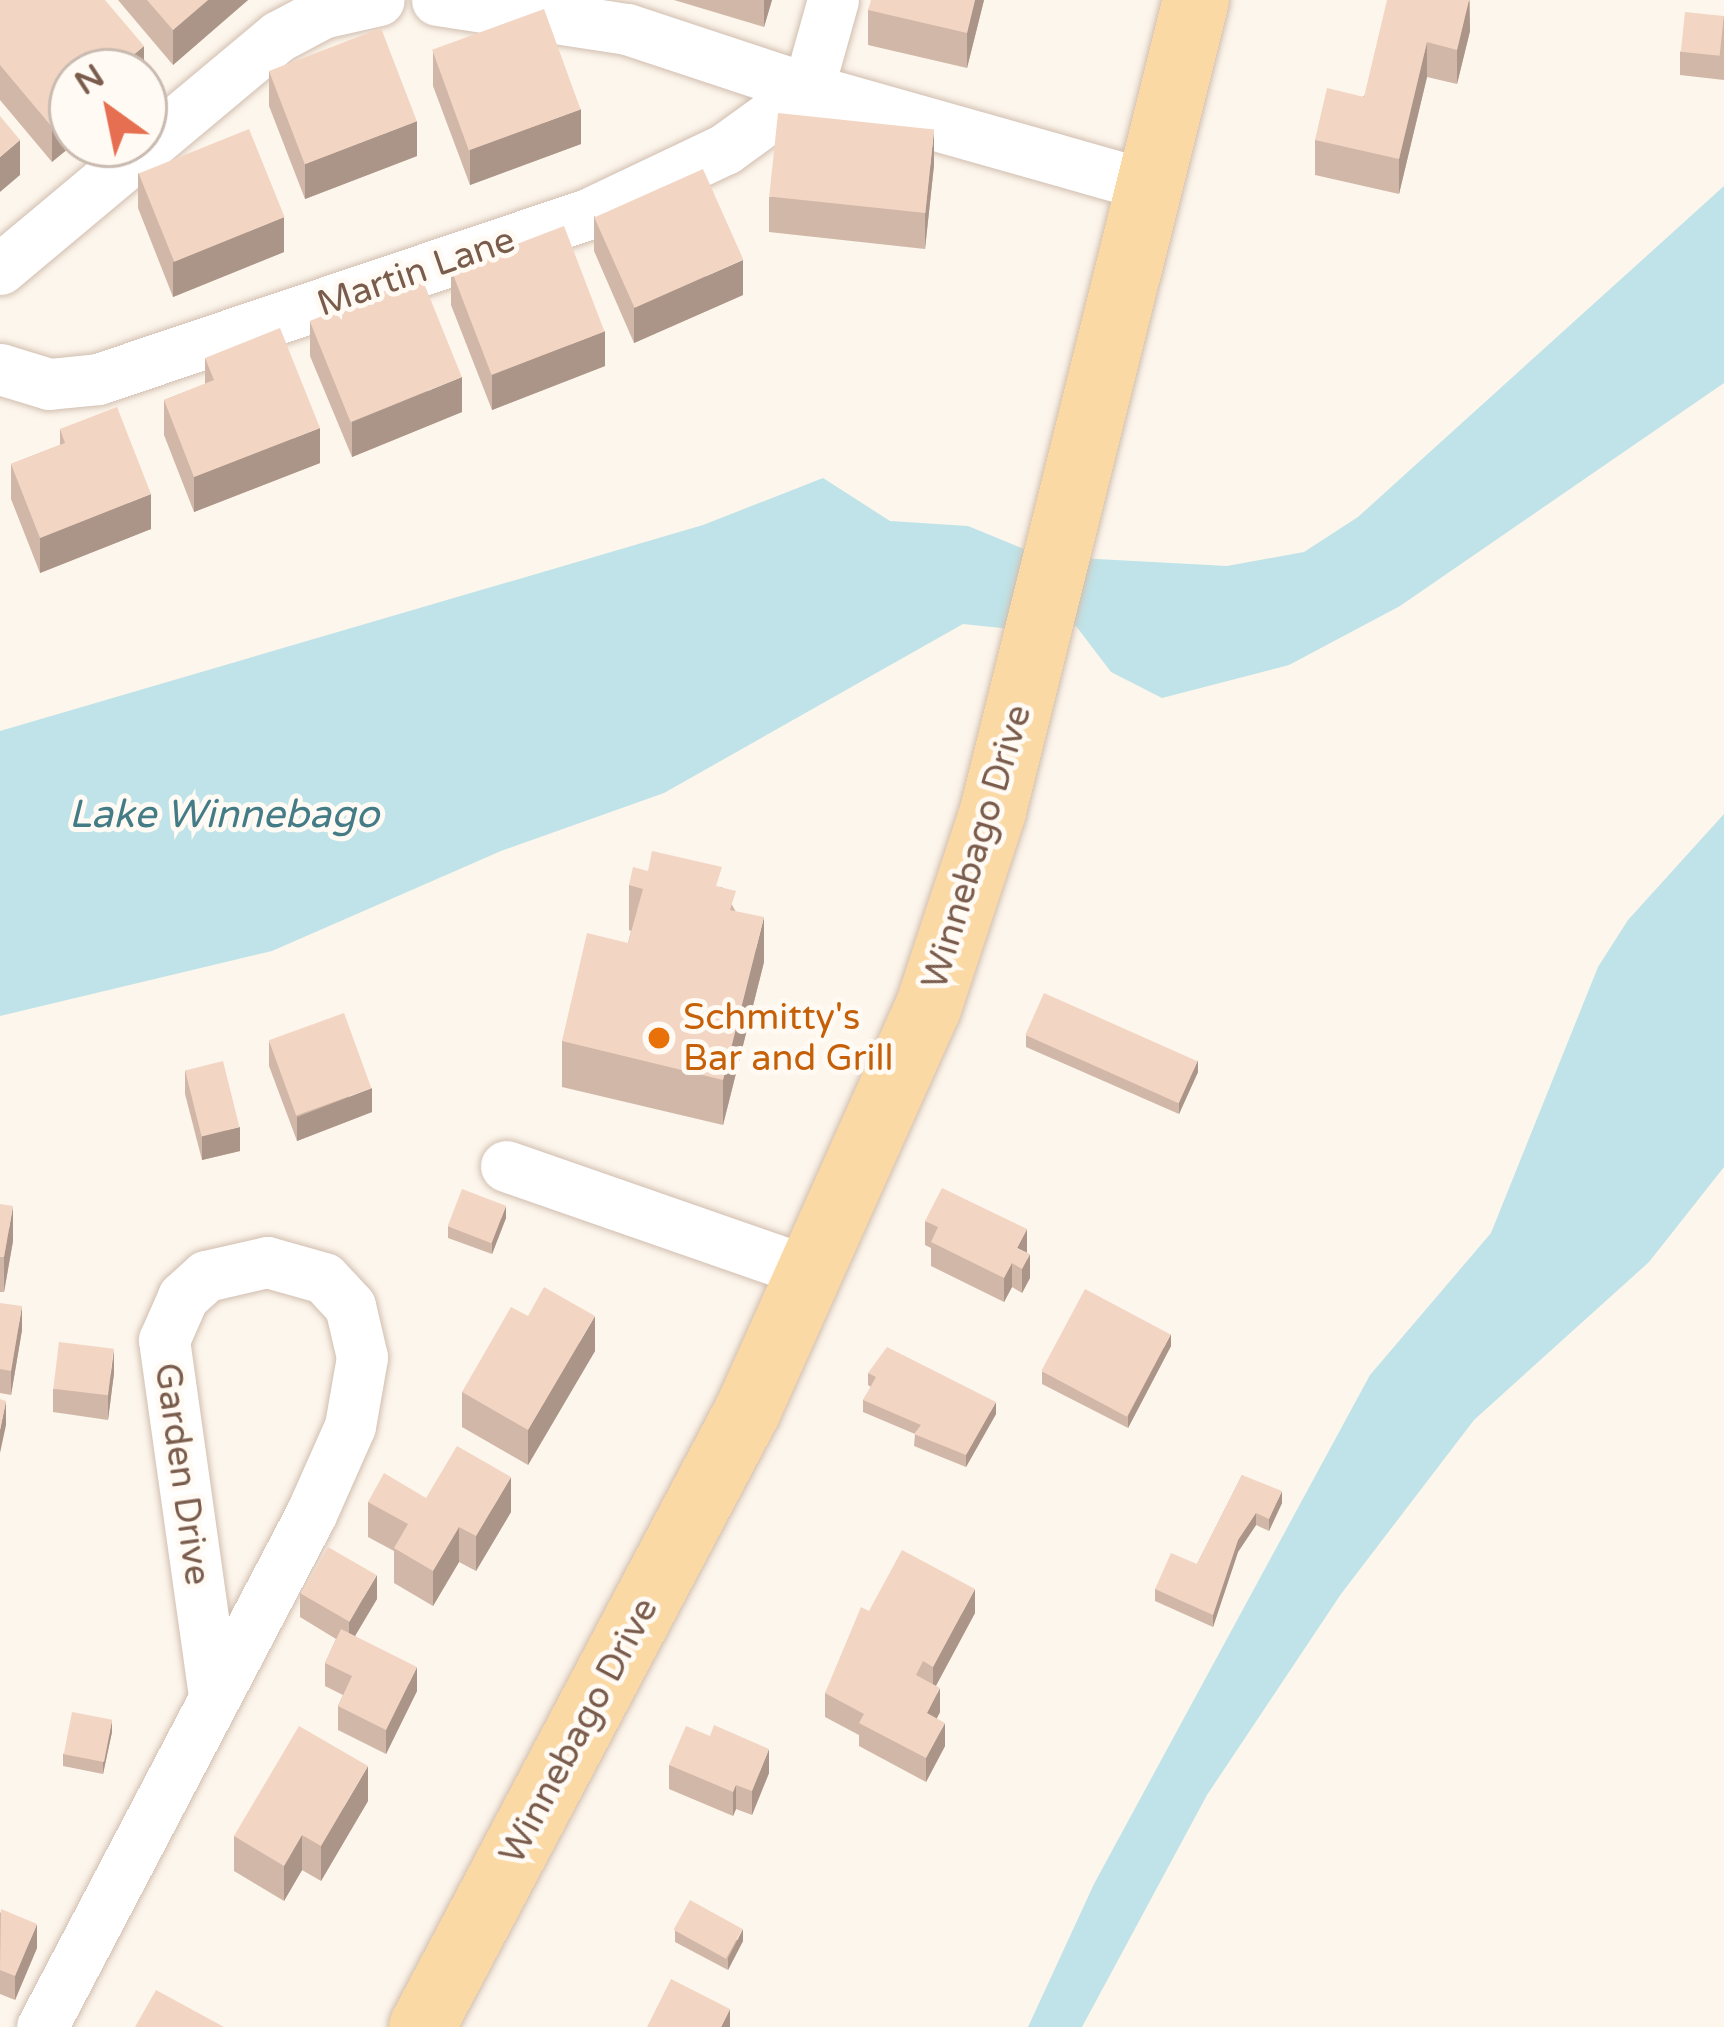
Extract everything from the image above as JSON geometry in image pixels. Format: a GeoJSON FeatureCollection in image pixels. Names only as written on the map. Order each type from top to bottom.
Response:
{"type":"FeatureCollection","features":[{"type":"Feature","properties":{"kind":"main road","name":"Winnebago Drive"},"geometry":{"type":"LineString","coordinates":[[422,2027],[748,1410],[928,1008],[1040,632],[1095,427],[1196,0]]}},
{"type":"Feature","properties":{"kind":"street"},"geometry":{"type":"LineString","coordinates":[[0,268],[279,36],[322,13],[379,0]]}},
{"type":"Feature","properties":{"kind":"street"},"geometry":{"type":"LineString","coordinates":[[437,0],[627,29],[808,89],[1151,186]]}},
{"type":"Feature","properties":{"kind":"street"},"geometry":{"type":"LineString","coordinates":[[808,89],[833,0]]}},
{"type":"Feature","properties":{"kind":"street","name":"Martin Lane"},"geometry":{"type":"LineString","coordinates":[[0,369],[49,384],[98,379],[588,214],[724,149],[808,89]]}},
{"type":"Feature","properties":{"kind":"street"},"geometry":{"type":"LineString","coordinates":[[506,1166],[811,1272]]}},
{"type":"Feature","properties":{"kind":"street","name":"Garden Drive"},"geometry":{"type":"LineString","coordinates":[[42,2027],[327,1479],[350,1426],[362,1357],[350,1306],[324,1278],[267,1262],[206,1276],[182,1297],[164,1340],[214,1694]]}},
{"type":"Feature","properties":{"kind":"water","name":"Lake Winnebago"},"geometry":{"type":"Polygon","coordinates":[[[1724,186],[1724,383],[1400,606],[1289,665],[1162,698],[1111,672],[1076,626],[1040,632],[963,624],[664,793],[501,851],[272,951],[0,1016],[0,731],[703,525],[823,478],[890,521],[968,526],[1041,556],[1227,566],[1304,552],[1358,517],[1724,186]]]}},
{"type":"Feature","properties":{"kind":"water"},"geometry":{"type":"Polygon","coordinates":[[[1724,814],[1724,1167],[1649,1262],[1474,1420],[1341,1594],[1207,1795],[1082,2027],[1028,2027],[1094,1884],[1370,1375],[1491,1233],[1598,967],[1628,920],[1724,814]]]}},
{"type":"Feature","properties":{"kind":"building"},"geometry":{"type":"Polygon","coordinates":[[[0,0],[105,0],[144,46],[48,48],[48,122],[0,65],[0,0]]]}},
{"type":"Feature","properties":{"kind":"building"},"geometry":{"type":"Polygon","coordinates":[[[147,0],[208,0],[173,30],[147,0]]]}},
{"type":"Feature","properties":{"kind":"building"},"geometry":{"type":"Polygon","coordinates":[[[871,0],[975,0],[967,33],[868,10],[871,0]]]}},
{"type":"Feature","properties":{"kind":"building"},"geometry":{"type":"Polygon","coordinates":[[[1387,0],[1469,0],[1457,50],[1427,42],[1399,159],[1315,140],[1327,88],[1364,97],[1387,0]]]}},
{"type":"Feature","properties":{"kind":"building"},"geometry":{"type":"Polygon","coordinates":[[[544,9],[581,110],[469,150],[432,50],[544,9]]]}},
{"type":"Feature","properties":{"kind":"building"},"geometry":{"type":"Polygon","coordinates":[[[1685,12],[1724,16],[1720,56],[1681,52],[1685,12]]]}},
{"type":"Feature","properties":{"kind":"building"},"geometry":{"type":"Polygon","coordinates":[[[381,28],[417,121],[305,164],[269,71],[381,28]]]}},
{"type":"Feature","properties":{"kind":"building"},"geometry":{"type":"Polygon","coordinates":[[[778,113],[934,129],[925,213],[769,197],[778,113]]]}},
{"type":"Feature","properties":{"kind":"building"},"geometry":{"type":"Polygon","coordinates":[[[0,116],[20,140],[0,157],[0,116]]]}},
{"type":"Feature","properties":{"kind":"building"},"geometry":{"type":"Polygon","coordinates":[[[249,129],[285,217],[174,262],[139,174],[168,168],[168,162],[249,129]]]}},
{"type":"Feature","properties":{"kind":"building"},"geometry":{"type":"Polygon","coordinates":[[[703,169],[743,259],[635,308],[594,217],[703,169]]]}},
{"type":"Feature","properties":{"kind":"building"},"geometry":{"type":"Polygon","coordinates":[[[564,226],[604,331],[492,375],[451,269],[564,226]]]}},
{"type":"Feature","properties":{"kind":"building"},"geometry":{"type":"Polygon","coordinates":[[[421,276],[462,377],[351,422],[310,321],[421,276]]]}},
{"type":"Feature","properties":{"kind":"building"},"geometry":{"type":"Polygon","coordinates":[[[280,328],[320,428],[194,477],[164,400],[214,380],[205,358],[280,328]]]}},
{"type":"Feature","properties":{"kind":"building"},"geometry":{"type":"Polygon","coordinates":[[[117,407],[151,494],[40,538],[11,464],[65,443],[60,429],[117,407]]]}},
{"type":"Feature","properties":{"kind":"building","name":"Schmitty's Bar and Grill"},"geometry":{"type":"Polygon","coordinates":[[[652,851],[722,867],[716,886],[736,891],[730,910],[764,917],[723,1080],[562,1041],[587,933],[628,943],[643,889],[629,885],[633,867],[648,871],[652,851]]]}},
{"type":"Feature","properties":{"kind":"building"},"geometry":{"type":"Polygon","coordinates":[[[1044,993],[1197,1061],[1179,1103],[1025,1035],[1044,993]]]}},
{"type":"Feature","properties":{"kind":"building"},"geometry":{"type":"Polygon","coordinates":[[[344,1013],[371,1088],[296,1116],[269,1040],[344,1013]]]}},
{"type":"Feature","properties":{"kind":"building"},"geometry":{"type":"Polygon","coordinates":[[[223,1061],[239,1127],[202,1136],[185,1070],[223,1061]]]}},
{"type":"Feature","properties":{"kind":"building"},"geometry":{"type":"Polygon","coordinates":[[[942,1188],[1027,1229],[1017,1248],[1030,1254],[1022,1269],[1012,1263],[1004,1278],[931,1242],[938,1227],[925,1221],[942,1188]]]}},
{"type":"Feature","properties":{"kind":"building"},"geometry":{"type":"Polygon","coordinates":[[[462,1189],[506,1206],[492,1243],[448,1226],[462,1189]]]}},
{"type":"Feature","properties":{"kind":"building"},"geometry":{"type":"Polygon","coordinates":[[[0,1204],[13,1206],[4,1257],[0,1257],[0,1204]]]}},
{"type":"Feature","properties":{"kind":"building"},"geometry":{"type":"Polygon","coordinates":[[[544,1287],[595,1316],[528,1430],[462,1392],[511,1307],[528,1316],[544,1287]]]}},
{"type":"Feature","properties":{"kind":"building"},"geometry":{"type":"Polygon","coordinates":[[[1085,1289],[1171,1335],[1127,1417],[1041,1371],[1085,1289]]]}},
{"type":"Feature","properties":{"kind":"building"},"geometry":{"type":"Polygon","coordinates":[[[0,1303],[22,1306],[11,1371],[0,1369],[0,1303]]]}},
{"type":"Feature","properties":{"kind":"building"},"geometry":{"type":"Polygon","coordinates":[[[59,1342],[114,1349],[108,1395],[53,1389],[59,1342]]]}},
{"type":"Feature","properties":{"kind":"building"},"geometry":{"type":"Polygon","coordinates":[[[887,1347],[996,1402],[966,1455],[914,1434],[921,1425],[863,1400],[876,1377],[868,1373],[887,1347]]]}},
{"type":"Feature","properties":{"kind":"building"},"geometry":{"type":"Polygon","coordinates":[[[0,1399],[6,1401],[0,1430],[0,1399]]]}},
{"type":"Feature","properties":{"kind":"building"},"geometry":{"type":"Polygon","coordinates":[[[457,1446],[511,1477],[476,1536],[459,1527],[433,1571],[394,1548],[408,1524],[368,1502],[384,1473],[426,1498],[457,1446]]]}},
{"type":"Feature","properties":{"kind":"building"},"geometry":{"type":"Polygon","coordinates":[[[1242,1475],[1282,1491],[1269,1519],[1256,1513],[1238,1540],[1213,1615],[1155,1589],[1171,1553],[1197,1564],[1242,1475]]]}},
{"type":"Feature","properties":{"kind":"building"},"geometry":{"type":"Polygon","coordinates":[[[328,1547],[376,1575],[349,1622],[301,1594],[328,1547]]]}},
{"type":"Feature","properties":{"kind":"building"},"geometry":{"type":"Polygon","coordinates":[[[902,1550],[975,1589],[933,1667],[923,1661],[916,1675],[940,1688],[927,1713],[945,1723],[926,1758],[859,1723],[864,1714],[825,1693],[861,1607],[869,1611],[902,1550]]]}},
{"type":"Feature","properties":{"kind":"building"},"geometry":{"type":"Polygon","coordinates":[[[341,1629],[417,1667],[386,1730],[338,1706],[352,1676],[325,1663],[341,1629]]]}},
{"type":"Feature","properties":{"kind":"building"},"geometry":{"type":"Polygon","coordinates":[[[72,1712],[112,1720],[104,1762],[64,1754],[72,1712]]]}},
{"type":"Feature","properties":{"kind":"building"},"geometry":{"type":"Polygon","coordinates":[[[714,1725],[769,1749],[752,1791],[736,1785],[733,1792],[669,1765],[686,1726],[710,1736],[714,1725]]]}},
{"type":"Feature","properties":{"kind":"building"},"geometry":{"type":"Polygon","coordinates":[[[299,1726],[368,1766],[321,1846],[302,1835],[284,1866],[234,1836],[299,1726]]]}},
{"type":"Feature","properties":{"kind":"building"},"geometry":{"type":"Polygon","coordinates":[[[690,1900],[742,1929],[726,1959],[674,1930],[690,1900]]]}},
{"type":"Feature","properties":{"kind":"building"},"geometry":{"type":"Polygon","coordinates":[[[1,1909],[37,1924],[15,1976],[0,1970],[1,1909]]]}},
{"type":"Feature","properties":{"kind":"building"},"geometry":{"type":"Polygon","coordinates":[[[671,1979],[730,2009],[721,2027],[647,2027],[671,1979]]]}},
{"type":"Feature","properties":{"kind":"building"},"geometry":{"type":"Polygon","coordinates":[[[156,1990],[224,2027],[135,2027],[156,1990]]]}},
{"type":"Feature","properties":{"kind":"place","name":"Schmitty's Bar and Grill"},"geometry":{"type":"Point","coordinates":[659,1038]}}]}
